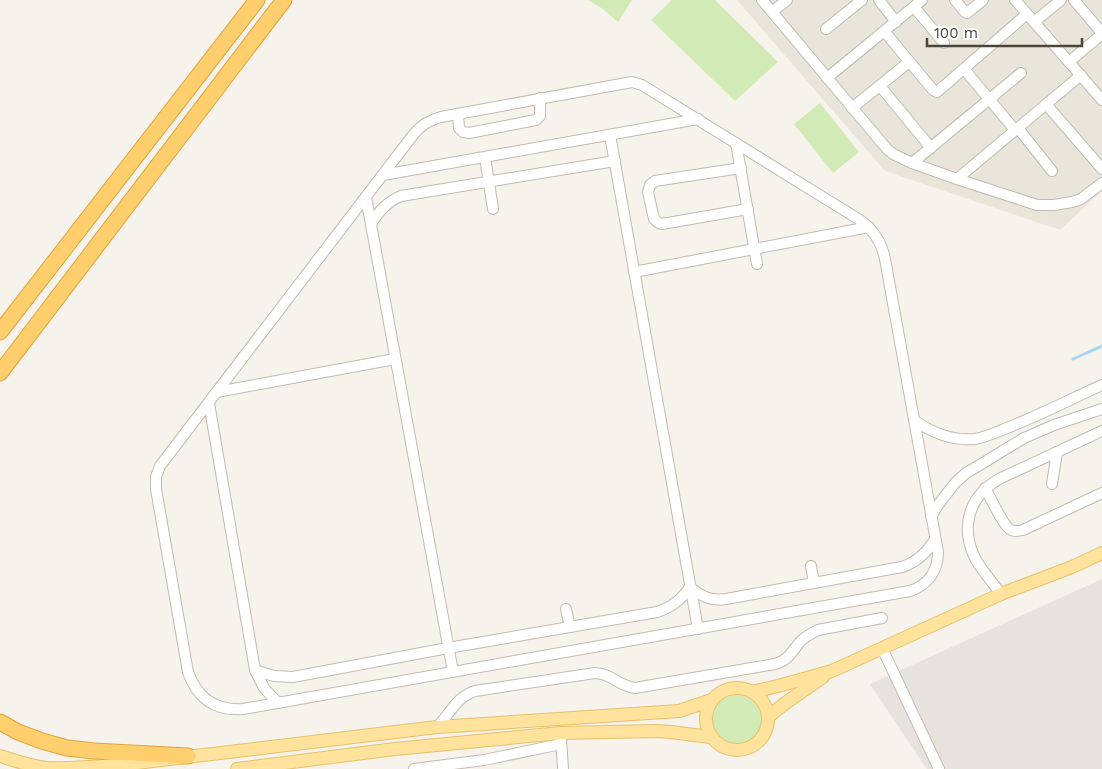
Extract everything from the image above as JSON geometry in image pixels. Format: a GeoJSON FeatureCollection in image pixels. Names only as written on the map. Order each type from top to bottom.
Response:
{"type":"FeatureCollection","features":[{"type":"Feature","properties":{"kind":"highway"},"geometry":{"type":"LineString","coordinates":[[0,332],[5,320],[84,224],[256,0]]}},
{"type":"Feature","properties":{"kind":"highway"},"geometry":{"type":"LineString","coordinates":[[2,372],[284,0]]}},
{"type":"Feature","properties":{"kind":"highway"},"geometry":{"type":"LineString","coordinates":[[0,722],[18,732],[67,748],[188,756]]}},
{"type":"Feature","properties":{"kind":"main road"},"geometry":{"type":"LineString","coordinates":[[752,692],[832,671],[1001,594],[1072,567],[1102,553]]}},
{"type":"Feature","properties":{"kind":"main road"},"geometry":{"type":"LineString","coordinates":[[768,717],[832,671]]}},
{"type":"Feature","properties":{"kind":"main road"},"geometry":{"type":"LineString","coordinates":[[738,688],[752,692],[758,696],[767,709],[768,727],[763,737],[756,744],[747,749],[727,750],[710,737],[705,722],[708,706],[720,693],[728,689],[738,688]]}},
{"type":"Feature","properties":{"kind":"main road"},"geometry":{"type":"LineString","coordinates":[[0,756],[46,768],[120,765],[437,727],[679,711],[712,700]]}},
{"type":"Feature","properties":{"kind":"main road"},"geometry":{"type":"LineString","coordinates":[[237,769],[309,765],[395,749],[656,731],[710,737]]}},
{"type":"Feature","properties":{"kind":"street"},"geometry":{"type":"LineString","coordinates":[[762,0],[890,152],[912,163],[1037,205],[1063,204],[1081,199],[1102,183]]}},
{"type":"Feature","properties":{"kind":"street"},"geometry":{"type":"LineString","coordinates":[[772,12],[787,0]]}},
{"type":"Feature","properties":{"kind":"street"},"geometry":{"type":"LineString","coordinates":[[826,30],[862,0]]}},
{"type":"Feature","properties":{"kind":"street"},"geometry":{"type":"LineString","coordinates":[[879,0],[896,22]]}},
{"type":"Feature","properties":{"kind":"street"},"geometry":{"type":"LineString","coordinates":[[955,0],[967,13],[983,0]]}},
{"type":"Feature","properties":{"kind":"street"},"geometry":{"type":"LineString","coordinates":[[1015,0],[1102,100]]}},
{"type":"Feature","properties":{"kind":"street"},"geometry":{"type":"LineString","coordinates":[[1034,22],[1061,0]]}},
{"type":"Feature","properties":{"kind":"street"},"geometry":{"type":"LineString","coordinates":[[1069,62],[1102,34],[1074,0]]}},
{"type":"Feature","properties":{"kind":"street"},"geometry":{"type":"LineString","coordinates":[[827,78],[918,3],[944,43]]}},
{"type":"Feature","properties":{"kind":"street"},"geometry":{"type":"LineString","coordinates":[[884,31],[936,92],[1027,14]]}},
{"type":"Feature","properties":{"kind":"street"},"geometry":{"type":"LineString","coordinates":[[852,108],[909,62]]}},
{"type":"Feature","properties":{"kind":"street"},"geometry":{"type":"LineString","coordinates":[[964,69],[1052,171]]}},
{"type":"Feature","properties":{"kind":"street"},"geometry":{"type":"LineString","coordinates":[[912,163],[1021,73]]}},
{"type":"Feature","properties":{"kind":"street"},"geometry":{"type":"LineString","coordinates":[[957,179],[1081,75]]}},
{"type":"Feature","properties":{"kind":"street"},"geometry":{"type":"LineString","coordinates":[[632,82],[642,85],[863,222],[875,234],[883,250],[935,539],[938,559],[934,571],[926,582],[916,589],[278,703],[234,710],[216,706],[201,696],[188,672],[156,489],[156,477],[160,466],[417,129],[434,118],[540,98],[632,82]]}},
{"type":"Feature","properties":{"kind":"street"},"geometry":{"type":"LineString","coordinates":[[880,86],[931,148]]}},
{"type":"Feature","properties":{"kind":"street"},"geometry":{"type":"LineString","coordinates":[[458,114],[460,128],[463,132],[469,133],[536,120],[540,116],[540,98]]}},
{"type":"Feature","properties":{"kind":"street"},"geometry":{"type":"LineString","coordinates":[[1046,104],[1102,169]]}},
{"type":"Feature","properties":{"kind":"street"},"geometry":{"type":"LineString","coordinates":[[383,175],[698,119]]}},
{"type":"Feature","properties":{"kind":"street"},"geometry":{"type":"LineString","coordinates":[[610,135],[698,629]]}},
{"type":"Feature","properties":{"kind":"street"},"geometry":{"type":"LineString","coordinates":[[736,144],[757,264]]}},
{"type":"Feature","properties":{"kind":"street"},"geometry":{"type":"LineString","coordinates":[[485,157],[493,209]]}},
{"type":"Feature","properties":{"kind":"street"},"geometry":{"type":"LineString","coordinates":[[371,224],[381,209],[401,196],[615,161]]}},
{"type":"Feature","properties":{"kind":"street"},"geometry":{"type":"LineString","coordinates":[[740,168],[655,181],[650,186],[648,192],[654,219],[662,224],[748,209]]}},
{"type":"Feature","properties":{"kind":"street"},"geometry":{"type":"LineString","coordinates":[[366,197],[453,672]]}},
{"type":"Feature","properties":{"kind":"street"},"geometry":{"type":"LineString","coordinates":[[634,272],[869,227]]}},
{"type":"Feature","properties":{"kind":"street"},"geometry":{"type":"LineString","coordinates":[[217,392],[396,359]]}},
{"type":"Feature","properties":{"kind":"street"},"geometry":{"type":"LineString","coordinates":[[914,420],[924,427],[948,437],[960,439],[984,437],[1018,424],[1102,385]]}},
{"type":"Feature","properties":{"kind":"street"},"geometry":{"type":"LineString","coordinates":[[209,402],[255,670],[264,688],[278,703]]}},
{"type":"Feature","properties":{"kind":"street"},"geometry":{"type":"LineString","coordinates":[[931,517],[951,488],[978,466],[1024,438],[1054,425],[1102,409]]}},
{"type":"Feature","properties":{"kind":"street"},"geometry":{"type":"LineString","coordinates":[[1001,594],[976,559],[972,550],[968,521],[970,512],[979,495],[993,482],[1102,432]]}},
{"type":"Feature","properties":{"kind":"street"},"geometry":{"type":"LineString","coordinates":[[1052,484],[1057,452]]}},
{"type":"Feature","properties":{"kind":"street"},"geometry":{"type":"LineString","coordinates":[[986,488],[1006,526],[1016,532],[1102,493]]}},
{"type":"Feature","properties":{"kind":"street"},"geometry":{"type":"LineString","coordinates":[[690,587],[698,594],[716,600],[902,567],[918,560],[931,547],[935,539]]}},
{"type":"Feature","properties":{"kind":"street"},"geometry":{"type":"LineString","coordinates":[[811,566],[814,583]]}},
{"type":"Feature","properties":{"kind":"street"},"geometry":{"type":"LineString","coordinates":[[255,670],[274,676],[293,677],[657,612],[676,603],[690,587]]}},
{"type":"Feature","properties":{"kind":"street"},"geometry":{"type":"LineString","coordinates":[[566,609],[570,627]]}},
{"type":"Feature","properties":{"kind":"street"},"geometry":{"type":"LineString","coordinates":[[437,727],[459,700],[475,691],[595,672],[605,674],[623,685],[635,688],[775,664],[786,659],[801,641],[818,630],[882,618]]}},
{"type":"Feature","properties":{"kind":"street"},"geometry":{"type":"LineString","coordinates":[[882,648],[940,769]]}},
{"type":"Feature","properties":{"kind":"street"},"geometry":{"type":"LineString","coordinates":[[414,769],[440,765],[484,765],[561,739],[563,769]]}},
{"type":"Feature","properties":{"kind":"shaded area"},"geometry":{"type":"Polygon","coordinates":[[[737,0],[1102,0],[1102,191],[1060,230],[885,171],[737,0]]]}},
{"type":"Feature","properties":{"kind":"shaded area"},"geometry":{"type":"Polygon","coordinates":[[[1102,579],[1102,769],[927,769],[870,684],[1102,579]]]}},
{"type":"Feature","properties":{"kind":"green space"},"geometry":{"type":"Polygon","coordinates":[[[588,0],[632,0],[618,22],[603,9],[588,0]]]}},
{"type":"Feature","properties":{"kind":"green space"},"geometry":{"type":"Polygon","coordinates":[[[672,0],[715,0],[778,62],[735,101],[651,20],[672,0]]]}},
{"type":"Feature","properties":{"kind":"green space"},"geometry":{"type":"Polygon","coordinates":[[[820,103],[859,152],[833,173],[794,124],[820,103]]]}},
{"type":"Feature","properties":{"kind":"green space"},"geometry":{"type":"Polygon","coordinates":[[[737,695],[751,699],[758,706],[762,720],[758,734],[751,741],[737,745],[723,741],[716,734],[712,720],[716,706],[723,699],[737,695]]]}},
{"type":"Feature","properties":{"kind":"waterway"},"geometry":{"type":"LineString","coordinates":[[1073,359],[1102,346]]}}]}
